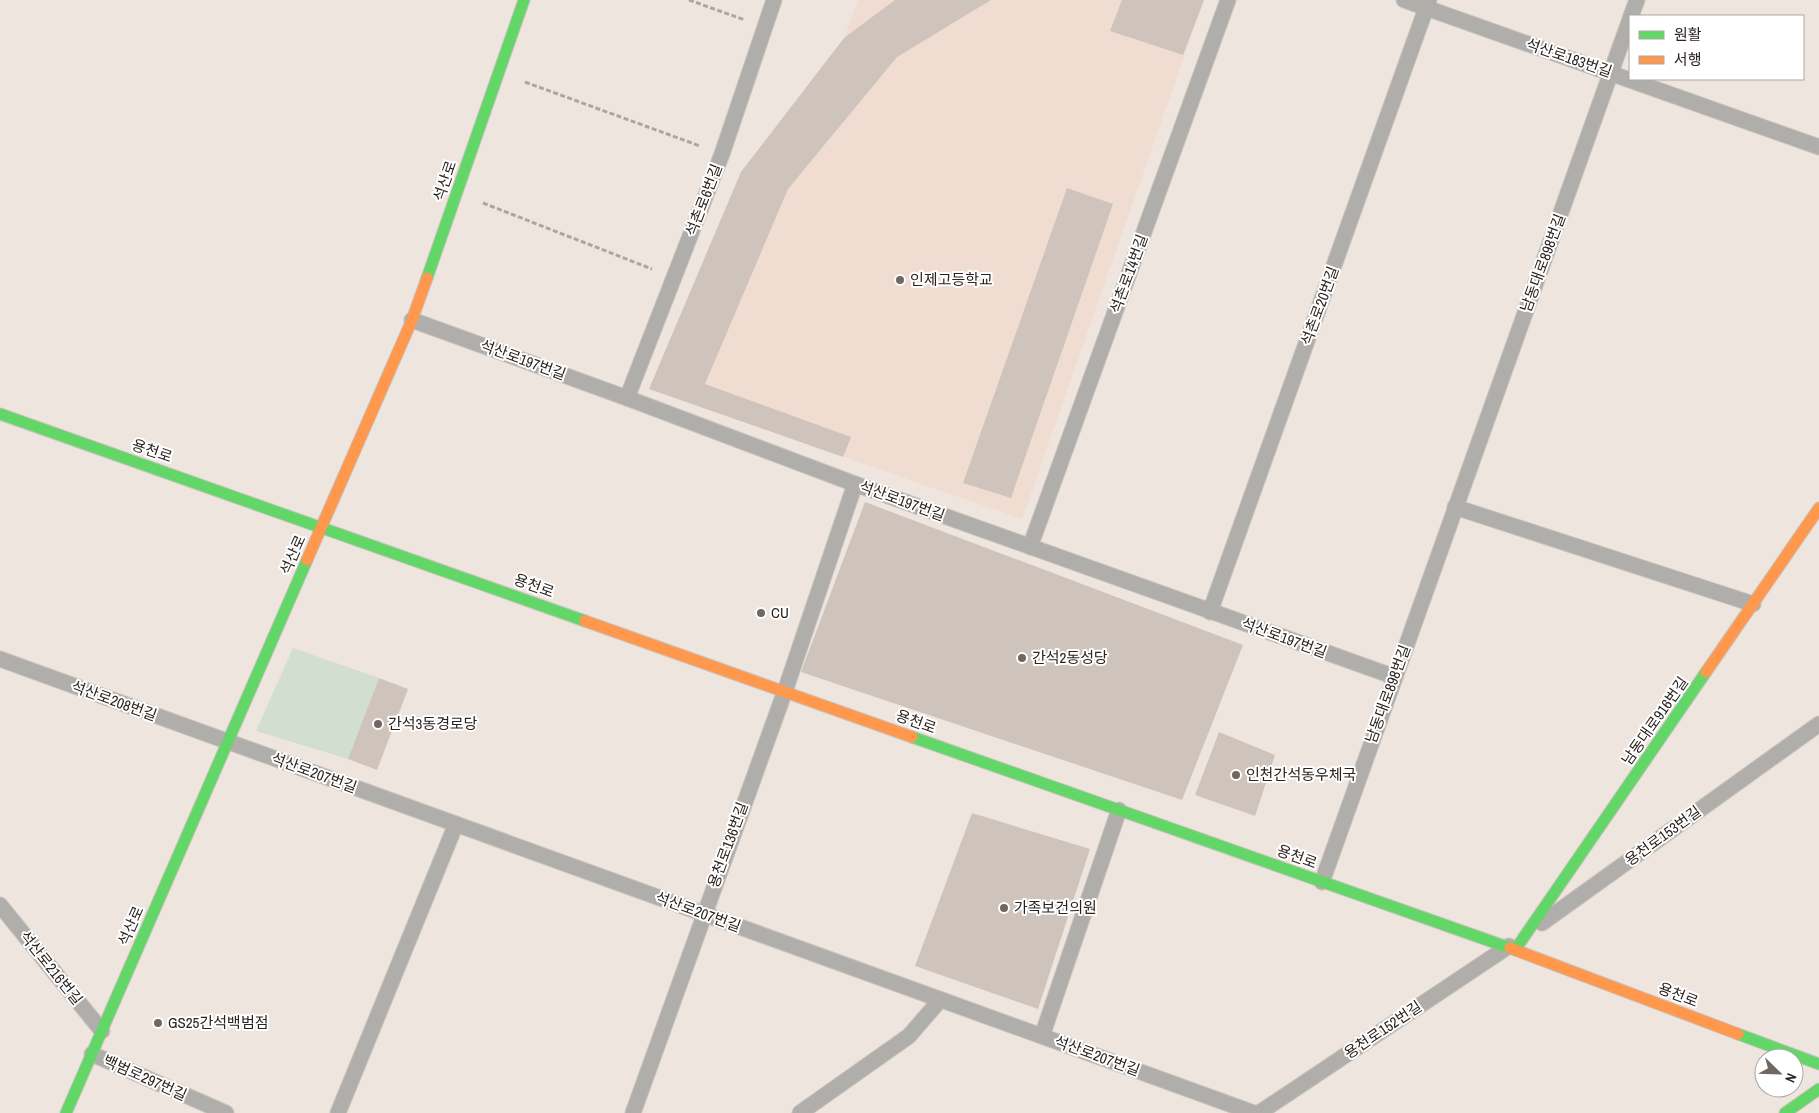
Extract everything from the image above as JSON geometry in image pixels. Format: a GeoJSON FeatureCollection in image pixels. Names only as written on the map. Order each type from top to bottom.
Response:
{"type":"FeatureCollection","features":[{"type":"Feature","properties":{"kind":"street","name":"석산로"},"geometry":{"type":"LineString","coordinates":[[66,1113],[412,320],[524,0]]}},
{"type":"Feature","properties":{"kind":"street","name":"용천로"},"geometry":{"type":"LineString","coordinates":[[0,414],[322,526],[1511,949],[1819,1064]]}},
{"type":"Feature","properties":{"kind":"street","name":"남동대로916번길"},"geometry":{"type":"LineString","coordinates":[[1526,934],[1819,508]]}},
{"type":"Feature","properties":{"kind":"street"},"geometry":{"type":"LineString","coordinates":[[1785,1113],[1819,1089]]}},
{"type":"Feature","properties":{"kind":"lane","name":"석촌로6번길"},"geometry":{"type":"LineString","coordinates":[[627,398],[722,154],[774,0]]}},
{"type":"Feature","properties":{"kind":"lane","name":"석촌로14번길"},"geometry":{"type":"LineString","coordinates":[[1030,547],[1228,0]]}},
{"type":"Feature","properties":{"kind":"lane","name":"석산로183번길"},"geometry":{"type":"LineString","coordinates":[[1404,0],[1428,4],[1629,79]]}},
{"type":"Feature","properties":{"kind":"lane","name":"남동대로898번길"},"geometry":{"type":"LineString","coordinates":[[1632,15],[1637,0]]}},
{"type":"Feature","properties":{"kind":"lane","name":"석촌로20번길"},"geometry":{"type":"LineString","coordinates":[[1210,612],[1428,4]]}},
{"type":"Feature","properties":{"kind":"lane","name":"남동대로898번길"},"geometry":{"type":"LineString","coordinates":[[1322,882],[1629,24]]}},
{"type":"Feature","properties":{"kind":"lane","name":"석산로183번길"},"geometry":{"type":"LineString","coordinates":[[1631,80],[1819,147]]}},
{"type":"Feature","properties":{"kind":"lane","name":"석산로197번길"},"geometry":{"type":"LineString","coordinates":[[412,320],[855,484],[1394,677]]}},
{"type":"Feature","properties":{"kind":"lane","name":"용천로136번길"},"geometry":{"type":"LineString","coordinates":[[633,1113],[703,914],[785,691],[855,484]]}},
{"type":"Feature","properties":{"kind":"lane"},"geometry":{"type":"LineString","coordinates":[[1455,507],[1753,604]]}},
{"type":"Feature","properties":{"kind":"lane","name":"석산로208번길"},"geometry":{"type":"LineString","coordinates":[[0,659],[228,742]]}},
{"type":"Feature","properties":{"kind":"lane","name":"용천로153번길"},"geometry":{"type":"LineString","coordinates":[[1511,949],[1526,934],[1819,724]]}},
{"type":"Feature","properties":{"kind":"lane","name":"석산로207번길"},"geometry":{"type":"LineString","coordinates":[[228,742],[1254,1113]]}},
{"type":"Feature","properties":{"kind":"lane"},"geometry":{"type":"LineString","coordinates":[[1042,1036],[1119,810]]}},
{"type":"Feature","properties":{"kind":"lane"},"geometry":{"type":"LineString","coordinates":[[338,1113],[456,824]]}},
{"type":"Feature","properties":{"kind":"lane","name":"석산로216번길"},"geometry":{"type":"LineString","coordinates":[[0,905],[102,1031]]}},
{"type":"Feature","properties":{"kind":"lane","name":"용천로152번길"},"geometry":{"type":"LineString","coordinates":[[1259,1113],[1511,949]]}},
{"type":"Feature","properties":{"kind":"lane"},"geometry":{"type":"LineString","coordinates":[[800,1113],[909,1036],[940,1000]]}},
{"type":"Feature","properties":{"kind":"lane","name":"백범로297번길"},"geometry":{"type":"LineString","coordinates":[[92,1054],[218,1112]]}},
{"type":"Feature","properties":{"kind":"path"},"geometry":{"type":"LineString","coordinates":[[689,0],[764,27]]}},
{"type":"Feature","properties":{"kind":"path"},"geometry":{"type":"LineString","coordinates":[[499,72],[722,154]]}},
{"type":"Feature","properties":{"kind":"path"},"geometry":{"type":"LineString","coordinates":[[456,193],[674,278]]}},
{"type":"Feature","properties":{"kind":"shaded area","name":"인제고등학교"},"geometry":{"type":"Polygon","coordinates":[[[858,0],[1204,0],[1022,519],[649,389],[741,172],[844,38],[858,0]]]}},
{"type":"Feature","properties":{"kind":"green space"},"geometry":{"type":"Polygon","coordinates":[[[293,648],[379,678],[348,759],[256,731],[293,648]]]}},
{"type":"Feature","properties":{"kind":"building"},"geometry":{"type":"Polygon","coordinates":[[[895,0],[991,0],[897,57],[788,189],[705,384],[851,437],[843,457],[649,389],[741,172],[844,38],[895,0]]]}},
{"type":"Feature","properties":{"kind":"building"},"geometry":{"type":"Polygon","coordinates":[[[1122,0],[1204,0],[1183,55],[1110,31],[1122,0]]]}},
{"type":"Feature","properties":{"kind":"building"},"geometry":{"type":"Polygon","coordinates":[[[1067,188],[1113,204],[1011,498],[963,483],[1067,188]]]}},
{"type":"Feature","properties":{"kind":"building","name":"간석2동성당"},"geometry":{"type":"Polygon","coordinates":[[[865,502],[1243,645],[1182,800],[801,672],[865,502]]]}},
{"type":"Feature","properties":{"kind":"building","name":"간석3동경로당"},"geometry":{"type":"Polygon","coordinates":[[[379,678],[408,689],[377,770],[348,759],[379,678]]]}},
{"type":"Feature","properties":{"kind":"building","name":"인천간석동우체국"},"geometry":{"type":"Polygon","coordinates":[[[1219,732],[1275,755],[1255,816],[1195,795],[1219,732]]]}},
{"type":"Feature","properties":{"kind":"building","name":"가족보건의원"},"geometry":{"type":"Polygon","coordinates":[[[972,813],[1090,849],[1038,1009],[915,966],[972,813]]]}},
{"type":"Feature","properties":{"kind":"traffic: fast"},"geometry":{"type":"LineString","coordinates":[[427,278],[524,0]]}},
{"type":"Feature","properties":{"kind":"traffic: fast"},"geometry":{"type":"LineString","coordinates":[[0,414],[585,621]]}},
{"type":"Feature","properties":{"kind":"traffic: fast"},"geometry":{"type":"LineString","coordinates":[[66,1113],[307,560]]}},
{"type":"Feature","properties":{"kind":"traffic: fast"},"geometry":{"type":"LineString","coordinates":[[1515,950],[1706,672]]}},
{"type":"Feature","properties":{"kind":"traffic: fast"},"geometry":{"type":"LineString","coordinates":[[912,737],[1510,948]]}},
{"type":"Feature","properties":{"kind":"traffic: fast"},"geometry":{"type":"LineString","coordinates":[[1738,1034],[1819,1064]]}},
{"type":"Feature","properties":{"kind":"traffic: fast"},"geometry":{"type":"LineString","coordinates":[[1785,1113],[1819,1089]]}},
{"type":"Feature","properties":{"kind":"traffic: slow"},"geometry":{"type":"LineString","coordinates":[[307,560],[412,320],[427,278]]}},
{"type":"Feature","properties":{"kind":"traffic: slow"},"geometry":{"type":"LineString","coordinates":[[1706,672],[1819,508]]}},
{"type":"Feature","properties":{"kind":"traffic: slow"},"geometry":{"type":"LineString","coordinates":[[585,621],[912,737]]}},
{"type":"Feature","properties":{"kind":"traffic: slow"},"geometry":{"type":"LineString","coordinates":[[1510,948],[1738,1034]]}},
{"type":"Feature","properties":{"kind":"place","name":"인제고등학교"},"geometry":{"type":"Point","coordinates":[900,280]}},
{"type":"Feature","properties":{"kind":"place","name":"CU"},"geometry":{"type":"Point","coordinates":[761,613]}},
{"type":"Feature","properties":{"kind":"place","name":"간석2동성당"},"geometry":{"type":"Point","coordinates":[1022,658]}},
{"type":"Feature","properties":{"kind":"place","name":"간석3동경로당"},"geometry":{"type":"Point","coordinates":[378,724]}},
{"type":"Feature","properties":{"kind":"place","name":"인천간석동우체국"},"geometry":{"type":"Point","coordinates":[1236,775]}},
{"type":"Feature","properties":{"kind":"place","name":"가족보건의원"},"geometry":{"type":"Point","coordinates":[1004,908]}},
{"type":"Feature","properties":{"kind":"place","name":"GS25간석백범점"},"geometry":{"type":"Point","coordinates":[158,1023]}}]}
